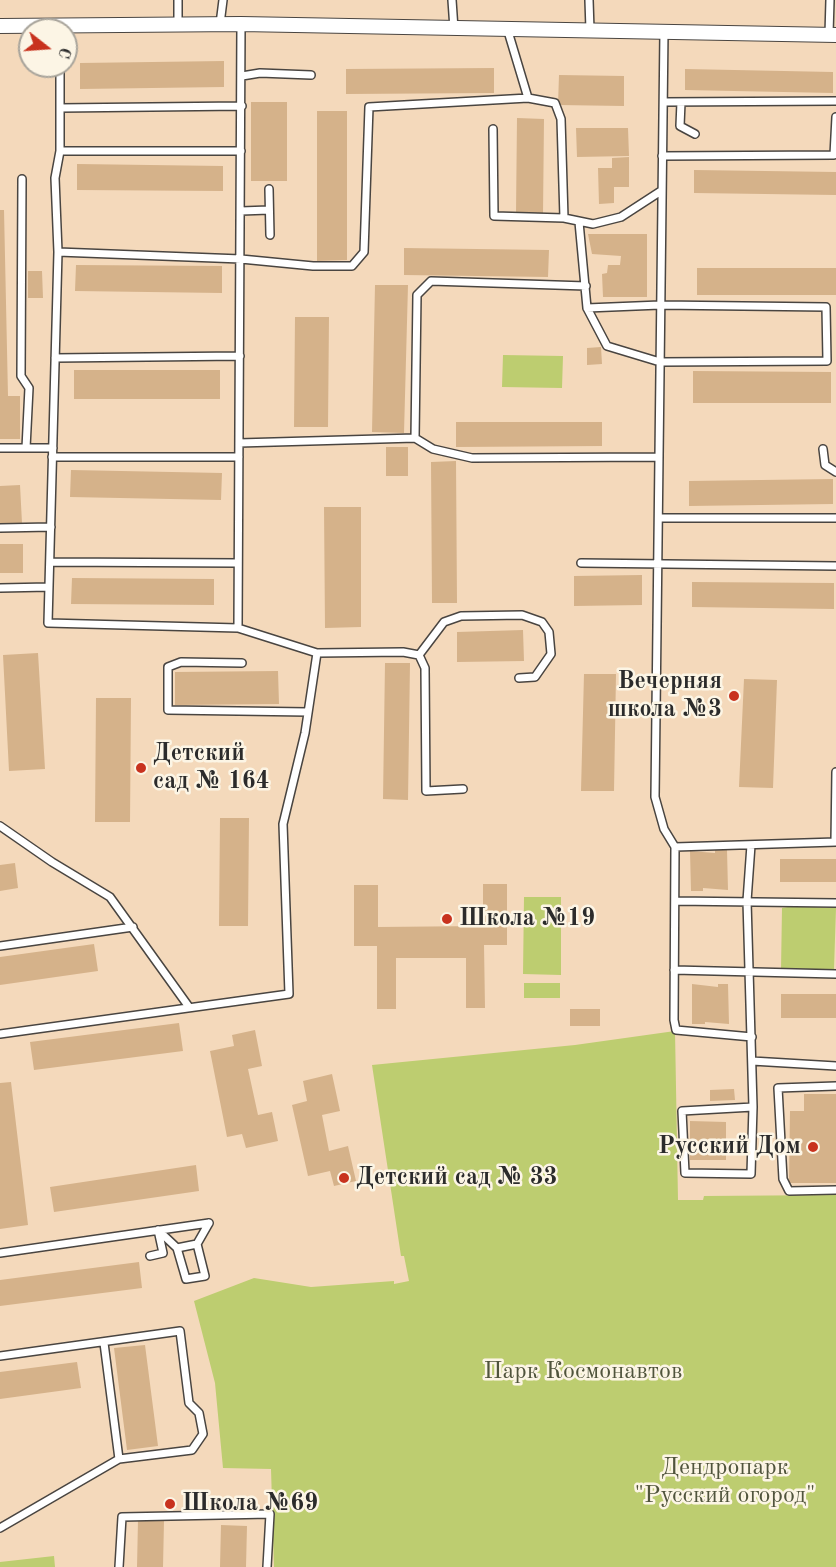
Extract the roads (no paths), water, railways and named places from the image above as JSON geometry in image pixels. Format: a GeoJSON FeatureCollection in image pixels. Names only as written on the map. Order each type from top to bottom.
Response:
{"type":"FeatureCollection","features":[{"type":"Feature","properties":{"kind":"street"},"geometry":{"type":"LineString","coordinates":[[78,27],[241,24],[832,34]]}},
{"type":"Feature","properties":{"kind":"street"},"geometry":{"type":"LineString","coordinates":[[0,26],[18,27]]}},
{"type":"Feature","properties":{"kind":"lane"},"geometry":{"type":"LineString","coordinates":[[178,0],[178,24]]}},
{"type":"Feature","properties":{"kind":"lane"},"geometry":{"type":"LineString","coordinates":[[220,24],[222,0]]}},
{"type":"Feature","properties":{"kind":"lane"},"geometry":{"type":"LineString","coordinates":[[452,0],[454,29]]}},
{"type":"Feature","properties":{"kind":"lane"},"geometry":{"type":"LineString","coordinates":[[589,0],[590,30]]}},
{"type":"Feature","properties":{"kind":"lane"},"geometry":{"type":"LineString","coordinates":[[830,0],[832,34]]}},
{"type":"Feature","properties":{"kind":"lane"},"geometry":{"type":"LineString","coordinates":[[238,628],[242,259],[241,24]]}},
{"type":"Feature","properties":{"kind":"lane"},"geometry":{"type":"LineString","coordinates":[[507,28],[528,98]]}},
{"type":"Feature","properties":{"kind":"lane"},"geometry":{"type":"LineString","coordinates":[[664,31],[657,457],[660,562],[655,797],[664,829],[675,847],[674,1020],[676,1030],[752,1037]]}},
{"type":"Feature","properties":{"kind":"lane"},"geometry":{"type":"LineString","coordinates":[[242,76],[260,73],[311,75]]}},
{"type":"Feature","properties":{"kind":"lane"},"geometry":{"type":"LineString","coordinates":[[60,78],[60,151],[56,178],[58,252],[48,623],[238,628],[317,653],[403,652],[419,656],[425,668],[426,791],[463,789]]}},
{"type":"Feature","properties":{"kind":"lane"},"geometry":{"type":"LineString","coordinates":[[58,252],[352,266],[364,252],[369,107],[528,98],[555,103],[561,119],[564,218]]}},
{"type":"Feature","properties":{"kind":"lane"},"geometry":{"type":"LineString","coordinates":[[663,102],[836,101]]}},
{"type":"Feature","properties":{"kind":"lane"},"geometry":{"type":"LineString","coordinates":[[681,102],[680,126],[695,134]]}},
{"type":"Feature","properties":{"kind":"lane"},"geometry":{"type":"LineString","coordinates":[[60,108],[242,106]]}},
{"type":"Feature","properties":{"kind":"lane"},"geometry":{"type":"LineString","coordinates":[[662,156],[834,155],[836,117]]}},
{"type":"Feature","properties":{"kind":"lane"},"geometry":{"type":"LineString","coordinates":[[493,129],[494,216],[564,218],[593,224],[621,217],[661,191]]}},
{"type":"Feature","properties":{"kind":"lane"},"geometry":{"type":"LineString","coordinates":[[60,151],[241,151]]}},
{"type":"Feature","properties":{"kind":"lane"},"geometry":{"type":"LineString","coordinates":[[22,178],[21,376],[28,388],[27,448]]}},
{"type":"Feature","properties":{"kind":"lane"},"geometry":{"type":"LineString","coordinates":[[269,189],[270,235]]}},
{"type":"Feature","properties":{"kind":"lane"},"geometry":{"type":"LineString","coordinates":[[241,211],[269,210]]}},
{"type":"Feature","properties":{"kind":"lane"},"geometry":{"type":"LineString","coordinates":[[579,222],[587,308],[607,346],[660,363],[827,361],[826,307],[660,305],[587,308]]}},
{"type":"Feature","properties":{"kind":"lane"},"geometry":{"type":"LineString","coordinates":[[415,438],[417,296],[431,281],[586,286]]}},
{"type":"Feature","properties":{"kind":"lane"},"geometry":{"type":"LineString","coordinates":[[55,358],[240,356]]}},
{"type":"Feature","properties":{"kind":"lane"},"geometry":{"type":"LineString","coordinates":[[239,442],[415,438],[433,449],[472,458],[657,457]]}},
{"type":"Feature","properties":{"kind":"lane"},"geometry":{"type":"LineString","coordinates":[[0,448],[53,448]]}},
{"type":"Feature","properties":{"kind":"lane"},"geometry":{"type":"LineString","coordinates":[[823,449],[825,465],[836,472]]}},
{"type":"Feature","properties":{"kind":"lane"},"geometry":{"type":"LineString","coordinates":[[52,457],[239,458]]}},
{"type":"Feature","properties":{"kind":"lane"},"geometry":{"type":"LineString","coordinates":[[659,518],[836,518]]}},
{"type":"Feature","properties":{"kind":"lane"},"geometry":{"type":"LineString","coordinates":[[0,528],[51,527]]}},
{"type":"Feature","properties":{"kind":"lane"},"geometry":{"type":"LineString","coordinates":[[50,561],[238,563]]}},
{"type":"Feature","properties":{"kind":"lane"},"geometry":{"type":"LineString","coordinates":[[581,563],[660,562],[836,567]]}},
{"type":"Feature","properties":{"kind":"lane"},"geometry":{"type":"LineString","coordinates":[[0,588],[49,587]]}},
{"type":"Feature","properties":{"kind":"lane"},"geometry":{"type":"LineString","coordinates":[[419,656],[444,622],[461,616],[522,615],[542,622],[549,632],[551,654],[536,677],[519,678]]}},
{"type":"Feature","properties":{"kind":"lane"},"geometry":{"type":"LineString","coordinates":[[0,1034],[289,994],[283,824],[308,712],[317,653]]}},
{"type":"Feature","properties":{"kind":"lane"},"geometry":{"type":"LineString","coordinates":[[242,663],[181,662],[168,667],[168,710],[308,712]]}},
{"type":"Feature","properties":{"kind":"lane"},"geometry":{"type":"LineString","coordinates":[[675,847],[836,842],[836,772]]}},
{"type":"Feature","properties":{"kind":"lane"},"geometry":{"type":"LineString","coordinates":[[0,826],[52,862],[110,897],[189,1007]]}},
{"type":"Feature","properties":{"kind":"lane"},"geometry":{"type":"LineString","coordinates":[[0,834],[11,832]]}},
{"type":"Feature","properties":{"kind":"lane"},"geometry":{"type":"LineString","coordinates":[[751,845],[747,902],[753,1061],[753,1107],[751,1174],[685,1173],[682,1112],[753,1107]]}},
{"type":"Feature","properties":{"kind":"lane"},"geometry":{"type":"LineString","coordinates":[[675,901],[836,903]]}},
{"type":"Feature","properties":{"kind":"lane"},"geometry":{"type":"LineString","coordinates":[[0,946],[133,927]]}},
{"type":"Feature","properties":{"kind":"lane"},"geometry":{"type":"LineString","coordinates":[[674,970],[836,974]]}},
{"type":"Feature","properties":{"kind":"lane"},"geometry":{"type":"LineString","coordinates":[[753,1061],[836,1066]]}},
{"type":"Feature","properties":{"kind":"lane"},"geometry":{"type":"LineString","coordinates":[[836,1086],[778,1088],[778,1102],[783,1179],[789,1191],[836,1190]]}},
{"type":"Feature","properties":{"kind":"lane"},"geometry":{"type":"LineString","coordinates":[[0,1253],[158,1230],[209,1223],[197,1244],[205,1276],[186,1279],[177,1248],[158,1230]]}},
{"type":"Feature","properties":{"kind":"lane"},"geometry":{"type":"LineString","coordinates":[[150,1256],[163,1253],[158,1230]]}},
{"type":"Feature","properties":{"kind":"lane"},"geometry":{"type":"LineString","coordinates":[[177,1248],[197,1244]]}},
{"type":"Feature","properties":{"kind":"lane"},"geometry":{"type":"LineString","coordinates":[[0,1356],[180,1331],[189,1403],[199,1413],[203,1434],[192,1450],[119,1459],[0,1528]]}},
{"type":"Feature","properties":{"kind":"lane"},"geometry":{"type":"LineString","coordinates":[[104,1343],[119,1459]]}},
{"type":"Feature","properties":{"kind":"lane"},"geometry":{"type":"LineString","coordinates":[[118,1567],[122,1516],[270,1514],[267,1567]]}},
{"type":"Feature","properties":{"kind":"place","name":"Вечерняя школа №3"},"geometry":{"type":"Point","coordinates":[734,696]}},
{"type":"Feature","properties":{"kind":"place","name":"Детский сад № 164"},"geometry":{"type":"Point","coordinates":[141,768]}},
{"type":"Feature","properties":{"kind":"place","name":"Школа №19"},"geometry":{"type":"Point","coordinates":[447,919]}},
{"type":"Feature","properties":{"kind":"place","name":"Русский Дом"},"geometry":{"type":"Point","coordinates":[813,1147]}},
{"type":"Feature","properties":{"kind":"place","name":"Детский сад № 33"},"geometry":{"type":"Point","coordinates":[344,1178]}},
{"type":"Feature","properties":{"kind":"place","name":"Школа №69"},"geometry":{"type":"Point","coordinates":[170,1504]}},
{"type":"Feature","properties":{"kind":"park label","name":"Парк Космонавтов"},"geometry":{"type":"Point","coordinates":[583,1372]}},
{"type":"Feature","properties":{"kind":"park label","name":"Дендропарк \"Русский огород\""},"geometry":{"type":"Point","coordinates":[725,1482]}}]}
